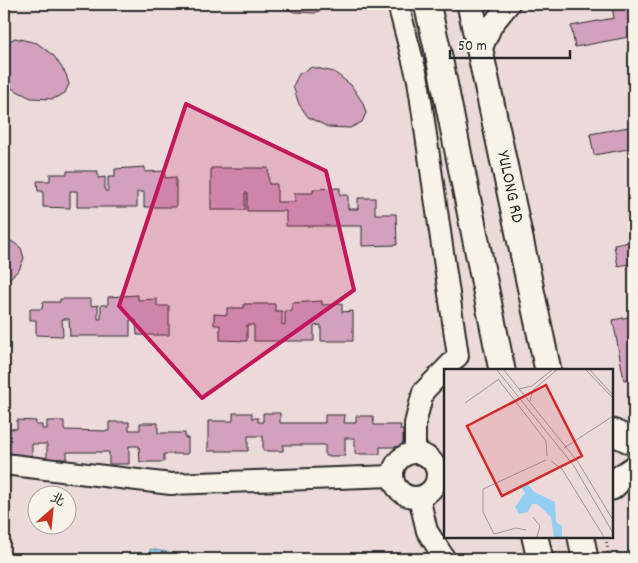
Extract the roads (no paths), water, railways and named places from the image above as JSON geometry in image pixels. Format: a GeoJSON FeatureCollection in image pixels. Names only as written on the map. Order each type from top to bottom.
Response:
{"type":"FeatureCollection","features":[{"type":"Feature","properties":{"kind":"main road"},"geometry":{"type":"LineString","coordinates":[[427,4],[502,369]]}},
{"type":"Feature","properties":{"kind":"main road","name":"YULONG RD"},"geometry":{"type":"LineString","coordinates":[[470,4],[548,368]]}},
{"type":"Feature","properties":{"kind":"main road"},"geometry":{"type":"LineString","coordinates":[[613,432],[634,442]]}},
{"type":"Feature","properties":{"kind":"main road"},"geometry":{"type":"LineString","coordinates":[[613,451],[634,448]]}},
{"type":"Feature","properties":{"kind":"main road"},"geometry":{"type":"LineString","coordinates":[[613,468],[634,468]]}},
{"type":"Feature","properties":{"kind":"main road"},"geometry":{"type":"LineString","coordinates":[[613,485],[634,468]]}},
{"type":"Feature","properties":{"kind":"main road"},"geometry":{"type":"LineString","coordinates":[[536,538],[540,559]]}},
{"type":"Feature","properties":{"kind":"main road"},"geometry":{"type":"LineString","coordinates":[[581,538],[587,559]]}},
{"type":"Feature","properties":{"kind":"main road"},"geometry":{"type":"LineString","coordinates":[[587,559],[591,538]]}},
{"type":"Feature","properties":{"kind":"street"},"geometry":{"type":"LineString","coordinates":[[398,4],[418,80],[458,356],[445,369]]}},
{"type":"Feature","properties":{"kind":"street"},"geometry":{"type":"LineString","coordinates":[[480,50],[492,25],[509,4]]}},
{"type":"Feature","properties":{"kind":"street"},"geometry":{"type":"LineString","coordinates":[[415,452],[415,424],[423,392],[444,370]]}},
{"type":"Feature","properties":{"kind":"street"},"geometry":{"type":"LineString","coordinates":[[415,452],[423,454],[432,461],[436,467],[437,476],[436,483],[430,491],[419,497],[406,496],[399,491],[394,485],[392,476],[396,463],[402,456],[415,452]]}},
{"type":"Feature","properties":{"kind":"street"},"geometry":{"type":"LineString","coordinates":[[4,464],[171,484],[392,476]]}},
{"type":"Feature","properties":{"kind":"street"},"geometry":{"type":"LineString","coordinates":[[419,497],[428,531],[444,559]]}},
{"type":"Feature","properties":{"kind":"water"},"geometry":{"type":"Polygon","coordinates":[[[150,549],[201,558],[201,559],[151,559],[150,549]]]}}]}
